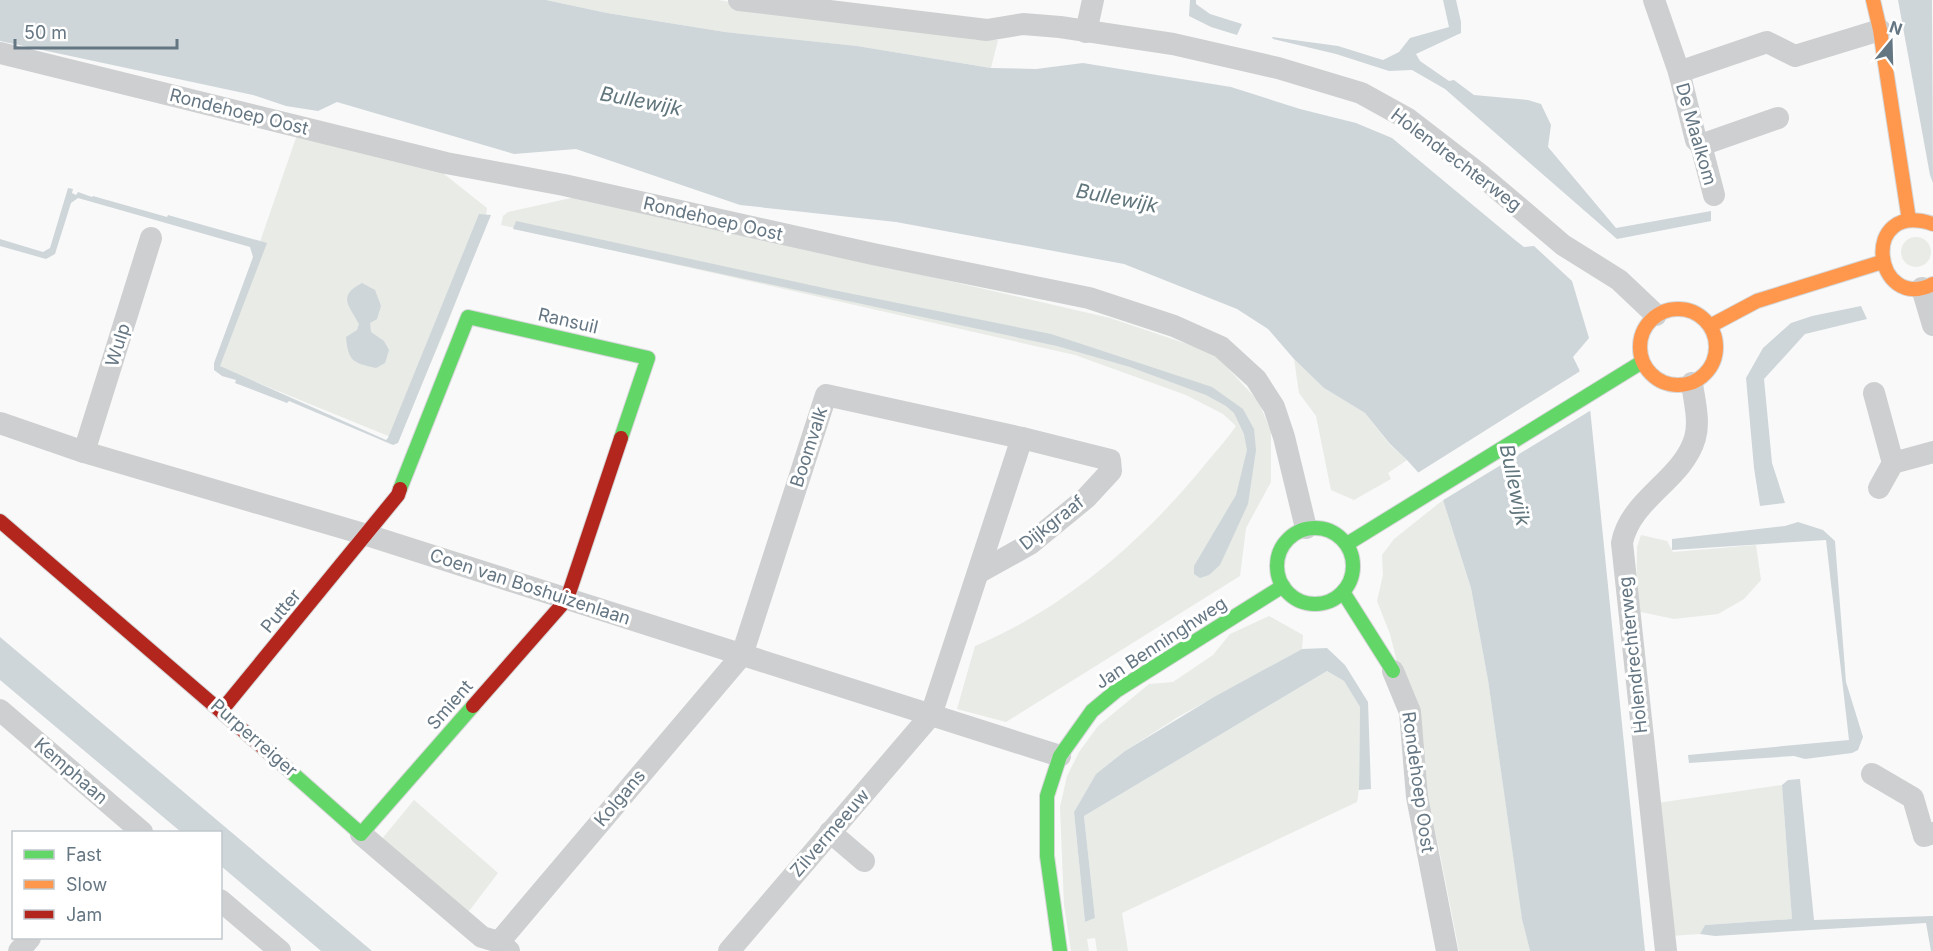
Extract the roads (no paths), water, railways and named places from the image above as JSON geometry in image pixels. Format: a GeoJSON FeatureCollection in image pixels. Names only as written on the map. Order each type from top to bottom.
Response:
{"type":"FeatureCollection","features":[{"type":"Feature","properties":{"kind":"street","name":"Holendrechterweg"},"geometry":{"type":"LineString","coordinates":[[739,0],[987,30],[1023,24],[1060,27],[1086,33],[1173,44],[1278,68],[1360,93],[1408,119],[1482,176],[1563,245],[1619,280],[1656,315]]}},
{"type":"Feature","properties":{"kind":"street"},"geometry":{"type":"LineString","coordinates":[[1086,33],[1093,0]]}},
{"type":"Feature","properties":{"kind":"street","name":"De Maalkom"},"geometry":{"type":"LineString","coordinates":[[1654,0],[1678,72],[1696,140],[1701,145],[1714,195]]}},
{"type":"Feature","properties":{"kind":"street"},"geometry":{"type":"LineString","coordinates":[[1873,0],[1880,30],[1909,220]]}},
{"type":"Feature","properties":{"kind":"street","name":"De Maalkom"},"geometry":{"type":"LineString","coordinates":[[1678,72],[1767,42],[1795,56],[1880,30]]}},
{"type":"Feature","properties":{"kind":"street","name":"Rondehoep Oost"},"geometry":{"type":"LineString","coordinates":[[0,53],[446,164],[564,185],[873,254],[1089,298],[1174,326],[1221,347],[1256,379],[1275,407],[1306,528]]}},
{"type":"Feature","properties":{"kind":"street"},"geometry":{"type":"LineString","coordinates":[[1701,145],[1778,118]]}},
{"type":"Feature","properties":{"kind":"street"},"geometry":{"type":"LineString","coordinates":[[1933,224],[1919,219],[1897,224],[1888,232],[1883,242],[1882,262],[1888,275],[1896,283],[1907,288],[1928,286],[1933,325]]}},
{"type":"Feature","properties":{"kind":"street","name":"Wulp"},"geometry":{"type":"LineString","coordinates":[[84,452],[151,238]]}},
{"type":"Feature","properties":{"kind":"street"},"geometry":{"type":"LineString","coordinates":[[1710,326],[1757,301],[1882,262]]}},
{"type":"Feature","properties":{"kind":"street"},"geometry":{"type":"LineString","coordinates":[[1679,308],[1702,317],[1710,326],[1715,336],[1715,359],[1710,369],[1702,377],[1692,383],[1674,385],[1657,380],[1648,372],[1642,362],[1639,349],[1641,336],[1647,324],[1656,315],[1679,308]]}},
{"type":"Feature","properties":{"kind":"street","name":"Ransuil"},"geometry":{"type":"LineString","coordinates":[[367,535],[398,495],[468,317],[648,358],[567,599]]}},
{"type":"Feature","properties":{"kind":"street"},"geometry":{"type":"LineString","coordinates":[[1347,544],[1642,362]]}},
{"type":"Feature","properties":{"kind":"street","name":"Holendrechterweg"},"geometry":{"type":"LineString","coordinates":[[1666,951],[1622,543],[1623,535],[1631,520],[1648,497],[1683,462],[1690,450],[1697,423],[1692,383]]}},
{"type":"Feature","properties":{"kind":"street"},"geometry":{"type":"LineString","coordinates":[[1874,393],[1893,463],[1879,488]]}},
{"type":"Feature","properties":{"kind":"street","name":"Boomvalk"},"geometry":{"type":"LineString","coordinates":[[742,655],[826,396],[1022,438],[1110,460]]}},
{"type":"Feature","properties":{"kind":"street","name":"Coen van Boshuizenlaan"},"geometry":{"type":"LineString","coordinates":[[0,423],[84,452],[367,535],[1060,756]]}},
{"type":"Feature","properties":{"kind":"street"},"geometry":{"type":"LineString","coordinates":[[931,715],[1022,438]]}},
{"type":"Feature","properties":{"kind":"street"},"geometry":{"type":"LineString","coordinates":[[1893,463],[1933,452]]}},
{"type":"Feature","properties":{"kind":"street","name":"Dijkgraaf"},"geometry":{"type":"LineString","coordinates":[[978,573],[1030,544],[1086,498],[1111,471],[1110,460]]}},
{"type":"Feature","properties":{"kind":"street","name":"Purperreiger"},"geometry":{"type":"LineString","coordinates":[[0,521],[222,710],[361,834],[482,937],[504,947]]}},
{"type":"Feature","properties":{"kind":"street"},"geometry":{"type":"LineString","coordinates":[[1306,528],[1321,528],[1336,533],[1347,544],[1354,568],[1343,592],[1334,599],[1312,604],[1300,601],[1290,595],[1283,586],[1278,575],[1279,551],[1295,533],[1306,528]]}},
{"type":"Feature","properties":{"kind":"street","name":"Putter"},"geometry":{"type":"LineString","coordinates":[[222,710],[367,535]]}},
{"type":"Feature","properties":{"kind":"street","name":"Jan Benninghweg"},"geometry":{"type":"LineString","coordinates":[[1060,951],[1047,855],[1047,796],[1060,756],[1092,711],[1116,691],[1283,586]]}},
{"type":"Feature","properties":{"kind":"street","name":"Rondehoep Oost"},"geometry":{"type":"LineString","coordinates":[[1343,592],[1393,671],[1410,712],[1417,797],[1447,951]]}},
{"type":"Feature","properties":{"kind":"street","name":"Smient"},"geometry":{"type":"LineString","coordinates":[[361,834],[567,599]]}},
{"type":"Feature","properties":{"kind":"street","name":"Kolgans"},"geometry":{"type":"LineString","coordinates":[[504,947],[742,655]]}},
{"type":"Feature","properties":{"kind":"street","name":"Kemphaan"},"geometry":{"type":"LineString","coordinates":[[0,710],[130,829]]}},
{"type":"Feature","properties":{"kind":"street","name":"Zilvermeeuw"},"geometry":{"type":"LineString","coordinates":[[729,951],[931,715]]}},
{"type":"Feature","properties":{"kind":"street"},"geometry":{"type":"LineString","coordinates":[[1872,774],[1912,798],[1924,836],[1933,833]]}},
{"type":"Feature","properties":{"kind":"street"},"geometry":{"type":"LineString","coordinates":[[830,832],[864,861]]}},
{"type":"Feature","properties":{"kind":"street"},"geometry":{"type":"LineString","coordinates":[[222,903],[254,943],[280,951]]}},
{"type":"Feature","properties":{"kind":"street"},"geometry":{"type":"LineString","coordinates":[[19,951],[29,939]]}},
{"type":"Feature","properties":{"kind":"water","name":"Bullewijk"},"geometry":{"type":"Polygon","coordinates":[[[0,0],[546,0],[607,13],[725,32],[857,46],[991,68],[1036,69],[1083,63],[1231,87],[1300,109],[1356,123],[1392,138],[1524,247],[1534,246],[1572,281],[1589,338],[1573,357],[1579,369],[1590,408],[1645,951],[1530,951],[1522,919],[1488,680],[1471,588],[1443,500],[1390,444],[1365,413],[1324,388],[1268,329],[1237,309],[1124,264],[896,222],[740,205],[576,149],[514,154],[337,102],[318,111],[286,106],[253,95],[0,41],[0,0]]]}},
{"type":"Feature","properties":{"kind":"water"},"geometry":{"type":"Polygon","coordinates":[[[1190,0],[1196,0],[1196,4],[1210,14],[1242,24],[1237,35],[1211,27],[1189,16],[1190,0]]]}},
{"type":"Feature","properties":{"kind":"water"},"geometry":{"type":"Polygon","coordinates":[[[1443,0],[1456,0],[1461,33],[1416,54],[1420,61],[1449,81],[1454,80],[1474,95],[1528,100],[1541,104],[1551,125],[1548,147],[1616,228],[1711,211],[1711,221],[1617,239],[1445,89],[1412,70],[1389,71],[1272,37],[1338,46],[1383,60],[1399,52],[1410,38],[1449,27],[1443,0]]]}},
{"type":"Feature","properties":{"kind":"water"},"geometry":{"type":"Polygon","coordinates":[[[1898,0],[1932,0],[1933,183],[1930,175],[1898,0]]]}},
{"type":"Feature","properties":{"kind":"water"},"geometry":{"type":"Polygon","coordinates":[[[68,188],[73,189],[72,193],[76,195],[78,192],[267,243],[220,366],[386,440],[479,214],[491,215],[398,443],[393,445],[289,401],[287,403],[235,383],[236,380],[222,376],[214,370],[214,363],[253,257],[250,247],[78,198],[71,203],[55,254],[46,259],[0,246],[0,239],[43,252],[50,248],[68,188]]]}},
{"type":"Feature","properties":{"kind":"water"},"geometry":{"type":"Polygon","coordinates":[[[516,221],[833,290],[1051,334],[1212,387],[1243,409],[1254,429],[1256,450],[1248,504],[1220,565],[1209,575],[1200,578],[1194,574],[1194,566],[1236,495],[1247,450],[1244,434],[1234,413],[1206,395],[1130,367],[1057,346],[513,229],[516,221]]]}},
{"type":"Feature","properties":{"kind":"water"},"geometry":{"type":"Polygon","coordinates":[[[362,283],[375,290],[381,306],[377,319],[370,323],[371,332],[384,341],[389,350],[385,363],[376,368],[353,360],[347,345],[346,337],[357,330],[359,324],[349,306],[347,297],[354,288],[362,283]]]}},
{"type":"Feature","properties":{"kind":"water"},"geometry":{"type":"Polygon","coordinates":[[[1861,306],[1867,319],[1805,334],[1764,379],[1772,463],[1785,503],[1760,506],[1754,468],[1746,378],[1763,348],[1791,323],[1812,316],[1861,306]]]}},
{"type":"Feature","properties":{"kind":"water"},"geometry":{"type":"Polygon","coordinates":[[[1798,522],[1823,530],[1835,541],[1846,682],[1863,737],[1858,750],[1852,753],[1805,759],[1794,756],[1689,763],[1688,755],[1849,740],[1826,540],[1672,550],[1672,539],[1785,526],[1798,522]]]}},
{"type":"Feature","properties":{"kind":"water"},"geometry":{"type":"Polygon","coordinates":[[[0,637],[372,951],[321,951],[222,867],[222,831],[180,831],[0,680],[0,637]]]}},
{"type":"Feature","properties":{"kind":"water"},"geometry":{"type":"Polygon","coordinates":[[[1327,648],[1345,665],[1368,702],[1371,789],[1359,790],[1360,707],[1344,681],[1327,671],[1084,816],[1095,918],[1085,922],[1074,812],[1096,774],[1125,751],[1214,697],[1302,649],[1327,648]]]}},
{"type":"Feature","properties":{"kind":"water"},"geometry":{"type":"Polygon","coordinates":[[[1800,779],[1814,920],[1933,916],[1933,951],[1931,951],[1926,923],[1715,936],[1700,934],[1705,925],[1792,919],[1782,785],[1788,780],[1800,779]]]}}]}
